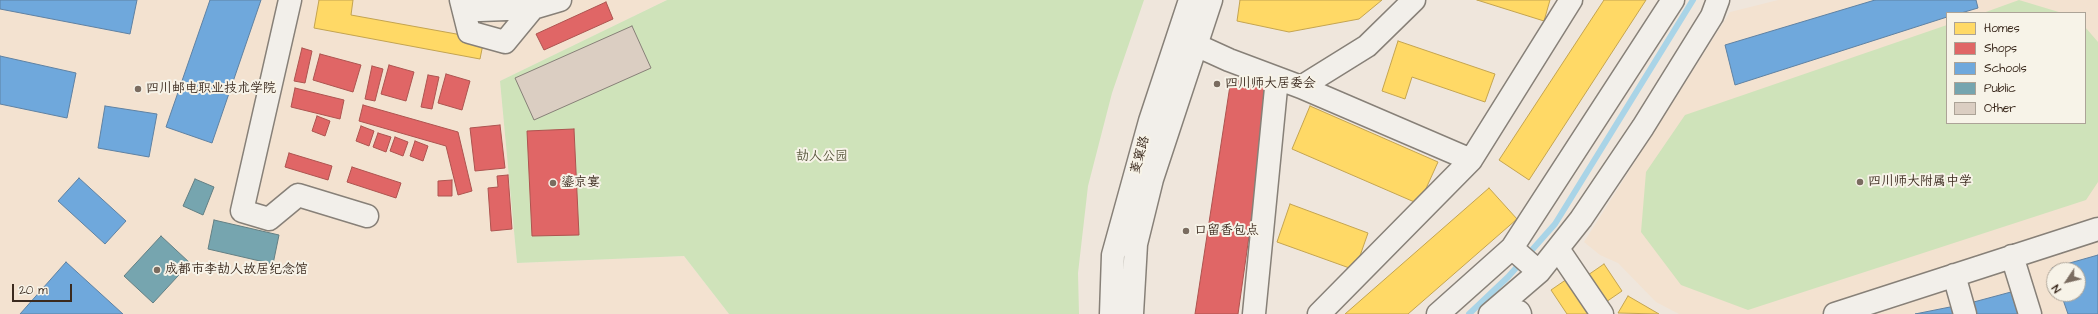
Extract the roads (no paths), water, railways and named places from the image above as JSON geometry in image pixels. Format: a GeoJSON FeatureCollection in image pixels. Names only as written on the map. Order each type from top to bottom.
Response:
{"type":"FeatureCollection","features":[{"type":"Feature","properties":{"kind":"street"},"geometry":{"type":"LineString","coordinates":[[290,0],[242,211],[269,219],[298,195],[366,216]]}},
{"type":"Feature","properties":{"kind":"street"},"geometry":{"type":"LineString","coordinates":[[462,0],[469,32],[505,42],[533,8]]}},
{"type":"Feature","properties":{"kind":"street"},"geometry":{"type":"LineString","coordinates":[[462,0],[480,10],[533,8],[560,0]]}},
{"type":"Feature","properties":{"kind":"street","name":"菱窠路"},"geometry":{"type":"LineString","coordinates":[[1111,314],[1113,255],[1150,121],[1190,0]]}},
{"type":"Feature","properties":{"kind":"street","name":"菱窠路"},"geometry":{"type":"LineString","coordinates":[[1132,314],[1136,244],[1152,179],[1211,0]]}},
{"type":"Feature","properties":{"kind":"street"},"geometry":{"type":"LineString","coordinates":[[1302,87],[1367,46],[1414,0]]}},
{"type":"Feature","properties":{"kind":"street"},"geometry":{"type":"LineString","coordinates":[[1319,314],[1471,160],[1571,0]]}},
{"type":"Feature","properties":{"kind":"street"},"geometry":{"type":"LineString","coordinates":[[1438,314],[1512,248],[1673,0]]}},
{"type":"Feature","properties":{"kind":"street"},"geometry":{"type":"LineString","coordinates":[[1490,314],[1539,272],[1582,219],[1643,127],[1712,16],[1718,0]]}},
{"type":"Feature","properties":{"kind":"street"},"geometry":{"type":"LineString","coordinates":[[1196,45],[1229,60],[1302,87],[1471,160]]}},
{"type":"Feature","properties":{"kind":"street"},"geometry":{"type":"LineString","coordinates":[[1254,314],[1277,78]]}},
{"type":"Feature","properties":{"kind":"street"},"geometry":{"type":"LineString","coordinates":[[1835,314],[1873,308],[1954,275],[2098,229]]}},
{"type":"Feature","properties":{"kind":"street"},"geometry":{"type":"LineString","coordinates":[[1512,248],[1539,272]]}},
{"type":"Feature","properties":{"kind":"street"},"geometry":{"type":"LineString","coordinates":[[1558,249],[1602,314]]}},
{"type":"Feature","properties":{"kind":"street"},"geometry":{"type":"LineString","coordinates":[[2012,256],[2030,314]]}},
{"type":"Feature","properties":{"kind":"street"},"geometry":{"type":"LineString","coordinates":[[1954,275],[1965,314]]}},
{"type":"Feature","properties":{"kind":"waterway"},"geometry":{"type":"LineString","coordinates":[[1469,314],[1508,277],[1555,224],[1693,0]]}},
{"type":"Feature","properties":{"kind":"place","name":"四川师大居委会"},"geometry":{"type":"Point","coordinates":[1217,84]}},
{"type":"Feature","properties":{"kind":"place","name":"四川邮电职业技术学院"},"geometry":{"type":"Point","coordinates":[138,89]}},
{"type":"Feature","properties":{"kind":"place","name":"四川师大附属中学"},"geometry":{"type":"Point","coordinates":[1860,182]}},
{"type":"Feature","properties":{"kind":"place","name":"鎏京宴"},"geometry":{"type":"Point","coordinates":[553,183]}},
{"type":"Feature","properties":{"kind":"place","name":"口留香包点"},"geometry":{"type":"Point","coordinates":[1186,231]}},
{"type":"Feature","properties":{"kind":"place","name":"成都市李劼人故居纪念馆"},"geometry":{"type":"Point","coordinates":[157,270]}},
{"type":"Feature","properties":{"kind":"park label","name":"劼人公园"},"geometry":{"type":"Point","coordinates":[822,157]}}]}
